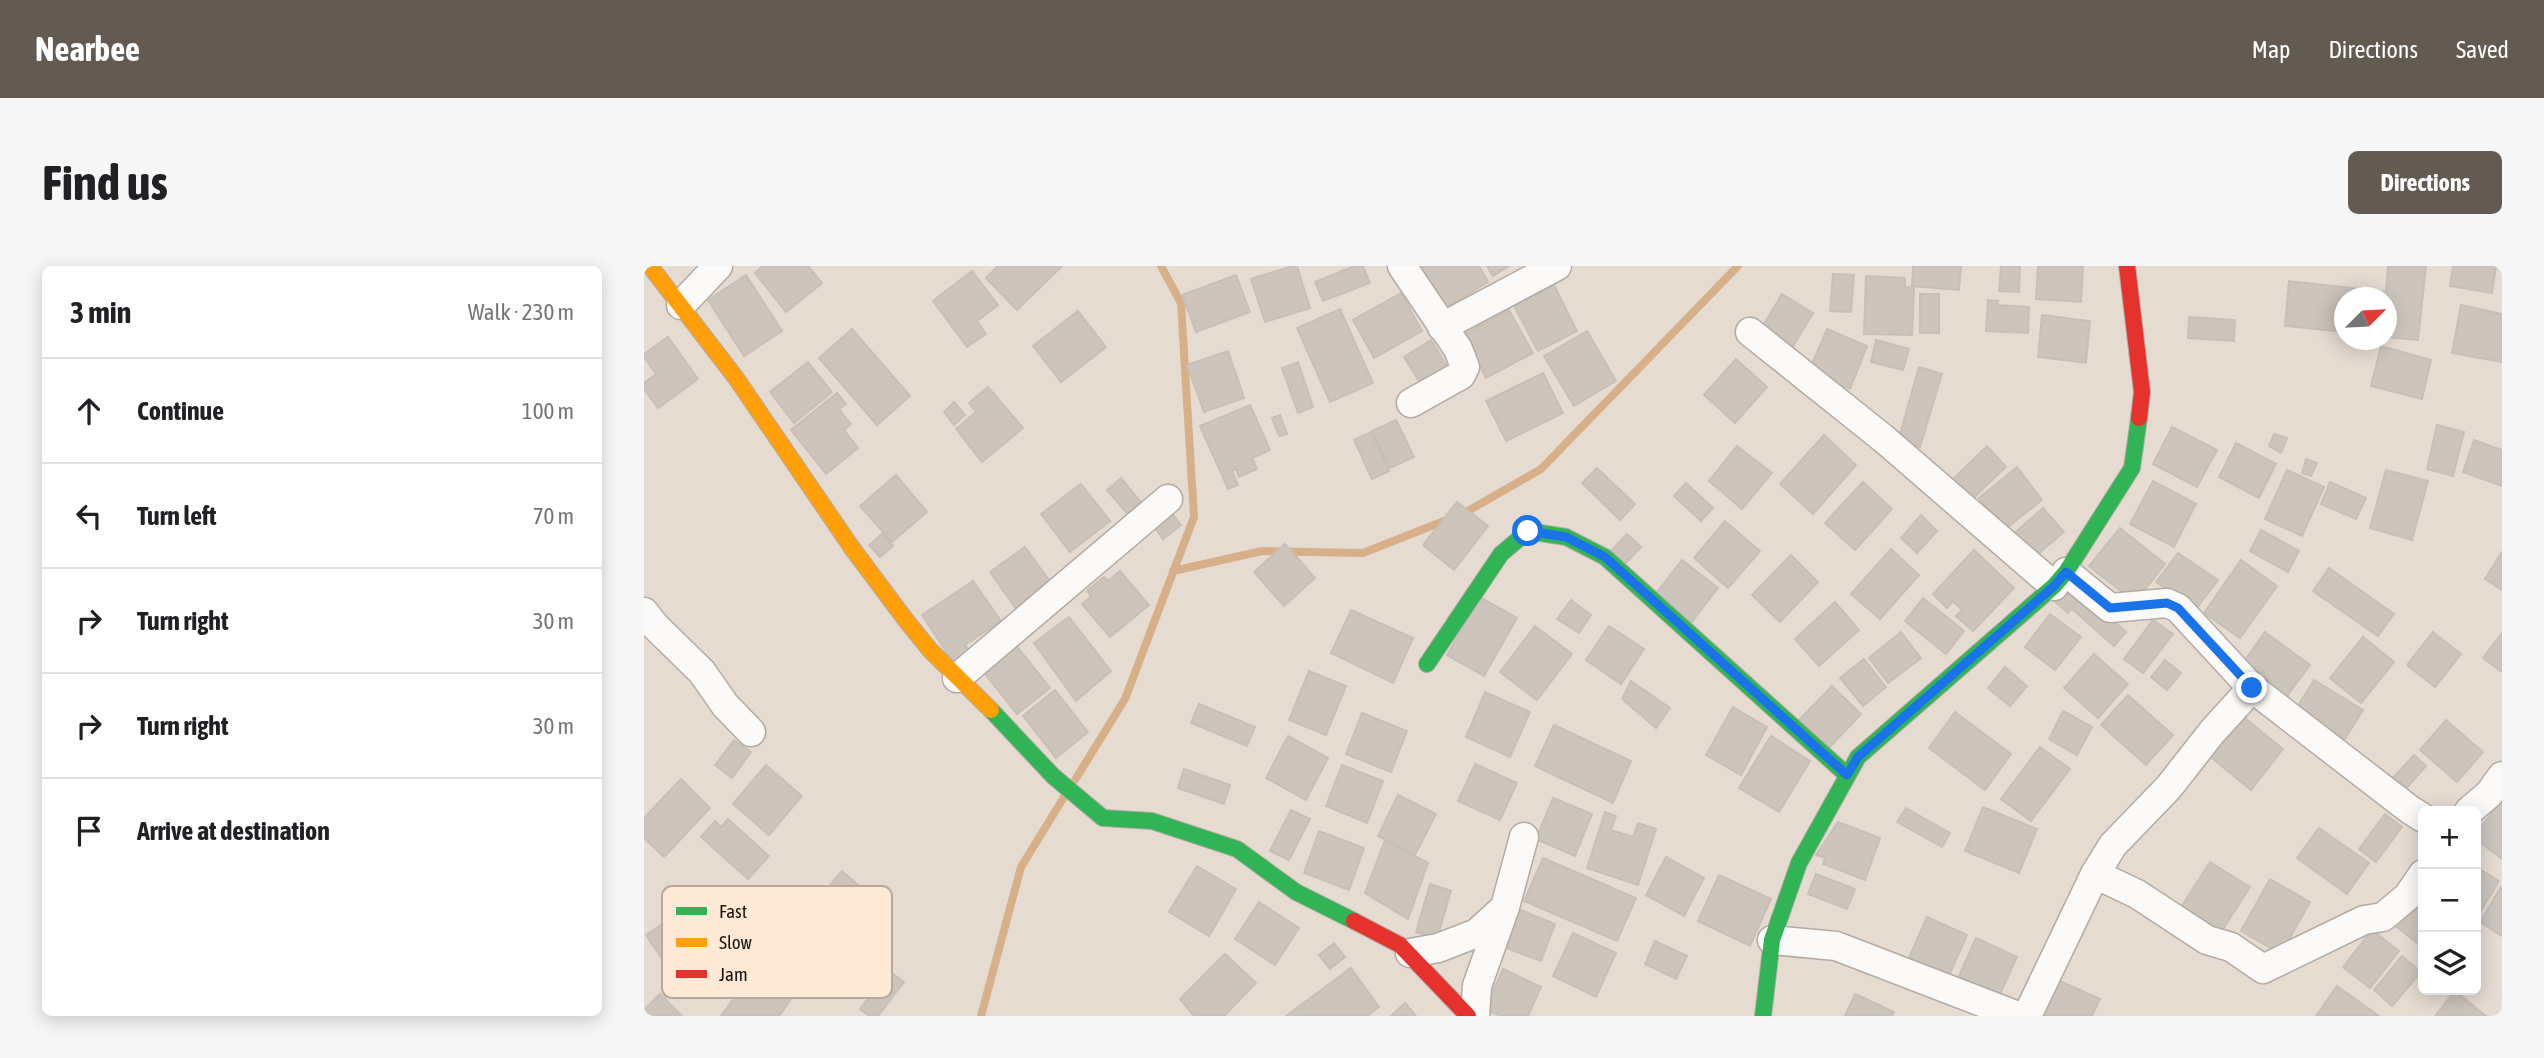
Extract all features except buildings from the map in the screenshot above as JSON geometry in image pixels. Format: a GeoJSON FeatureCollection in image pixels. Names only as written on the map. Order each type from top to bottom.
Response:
{"type":"FeatureCollection","features":[{"type":"Feature","properties":{"kind":"street"},"geometry":{"type":"LineString","coordinates":[[650,266],[736,378],[852,548],[930,650],[1053,776],[1103,818],[1152,821],[1237,849],[1296,892],[1400,945],[1468,1016]]}},
{"type":"Feature","properties":{"kind":"street"},"geometry":{"type":"LineString","coordinates":[[681,305],[718,266]]}},
{"type":"Feature","properties":{"kind":"street"},"geometry":{"type":"LineString","coordinates":[[1402,266],[1458,349],[1465,367],[1461,375],[1411,403]]}},
{"type":"Feature","properties":{"kind":"street"},"geometry":{"type":"LineString","coordinates":[[1442,327],[1557,266]]}},
{"type":"Feature","properties":{"kind":"street"},"geometry":{"type":"LineString","coordinates":[[1763,1016],[1772,940],[1800,863],[1858,757],[2060,579],[2132,468],[2142,392],[2127,266]]}},
{"type":"Feature","properties":{"kind":"street"},"geometry":{"type":"LineString","coordinates":[[1750,332],[2060,579],[2110,608],[2167,603],[2178,608],[2252,688],[2418,815]]}},
{"type":"Feature","properties":{"kind":"street"},"geometry":{"type":"LineString","coordinates":[[957,678],[1168,499]]}},
{"type":"Feature","properties":{"kind":"street"},"geometry":{"type":"LineString","coordinates":[[1427,664],[1502,554],[1528,531],[1566,537],[1605,557],[1847,775]]}},
{"type":"Feature","properties":{"kind":"street"},"geometry":{"type":"LineString","coordinates":[[644,612],[702,672],[725,705],[751,732]]}},
{"type":"Feature","properties":{"kind":"street"},"geometry":{"type":"LineString","coordinates":[[2027,1016],[2095,874],[2113,845],[2169,787],[2212,732],[2252,688]]}},
{"type":"Feature","properties":{"kind":"street"},"geometry":{"type":"LineString","coordinates":[[2475,806],[2489,794],[2502,776]]}},
{"type":"Feature","properties":{"kind":"street"},"geometry":{"type":"LineString","coordinates":[[1475,1016],[1476,986],[1505,907],[1524,837]]}},
{"type":"Feature","properties":{"kind":"street"},"geometry":{"type":"LineString","coordinates":[[2095,874],[2137,894],[2207,940],[2231,947],[2263,969],[2364,920],[2383,917],[2408,896],[2418,881]]}},
{"type":"Feature","properties":{"kind":"street"},"geometry":{"type":"LineString","coordinates":[[1410,953],[1438,948],[1477,933],[1505,907]]}},
{"type":"Feature","properties":{"kind":"street"},"geometry":{"type":"LineString","coordinates":[[1772,940],[1836,946],[2018,1016]]}},
{"type":"Feature","properties":{"kind":"waterway"},"geometry":{"type":"LineString","coordinates":[[1075,780],[1125,699],[1194,517],[1181,303],[1161,266]]}},
{"type":"Feature","properties":{"kind":"waterway"},"geometry":{"type":"LineString","coordinates":[[1461,515],[1541,469],[1738,266]]}},
{"type":"Feature","properties":{"kind":"waterway"},"geometry":{"type":"LineString","coordinates":[[1173,571],[1262,551],[1363,553],[1449,519]]}},
{"type":"Feature","properties":{"kind":"waterway"},"geometry":{"type":"LineString","coordinates":[[981,1016],[1021,867],[1064,797]]}},
{"type":"Feature","properties":{"kind":"traffic: fast"},"geometry":{"type":"LineString","coordinates":[[1763,1016],[1772,940],[1799,863],[1858,757],[2054,586],[2066,572],[2132,468],[2139,418]]}},
{"type":"Feature","properties":{"kind":"traffic: fast"},"geometry":{"type":"LineString","coordinates":[[1427,664],[1501,554],[1528,531],[1566,537],[1605,557],[1847,775]]}},
{"type":"Feature","properties":{"kind":"traffic: fast"},"geometry":{"type":"LineString","coordinates":[[991,710],[1053,776],[1103,818],[1152,821],[1237,849],[1296,892],[1354,921]]}},
{"type":"Feature","properties":{"kind":"traffic: slow"},"geometry":{"type":"LineString","coordinates":[[650,266],[736,378],[852,548],[905,619],[930,650],[991,710]]}},
{"type":"Feature","properties":{"kind":"traffic: jam"},"geometry":{"type":"LineString","coordinates":[[2127,266],[2142,392],[2139,418]]}},
{"type":"Feature","properties":{"kind":"traffic: jam"},"geometry":{"type":"LineString","coordinates":[[1354,921],[1400,945],[1468,1016]]}},
{"type":"Feature","properties":{"kind":"route"},"geometry":{"type":"LineString","coordinates":[[1528,531],[1566,537],[1605,557],[1847,775],[1858,757],[2054,586],[2066,572],[2110,608],[2167,603],[2178,608],[2252,688]]}}]}
